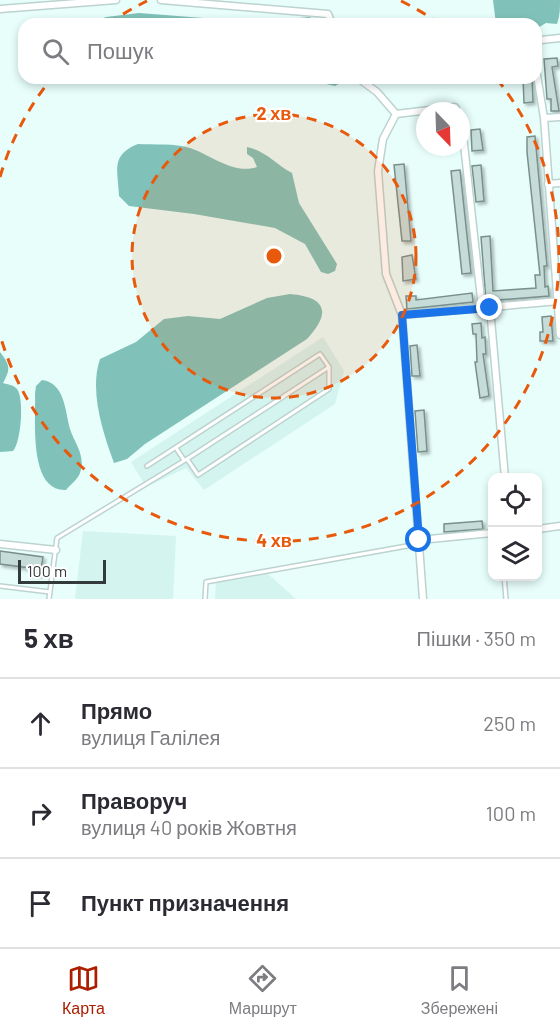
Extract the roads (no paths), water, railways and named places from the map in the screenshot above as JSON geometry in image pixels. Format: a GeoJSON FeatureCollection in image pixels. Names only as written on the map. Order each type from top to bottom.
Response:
{"type":"FeatureCollection","features":[{"type":"Feature","properties":{"kind":"street"},"geometry":{"type":"LineString","coordinates":[[2,9],[116,0]]}},
{"type":"Feature","properties":{"kind":"street"},"geometry":{"type":"LineString","coordinates":[[161,0],[328,14],[330,18]]}},
{"type":"Feature","properties":{"kind":"street"},"geometry":{"type":"LineString","coordinates":[[542,40],[560,38]]}},
{"type":"Feature","properties":{"kind":"street"},"geometry":{"type":"LineString","coordinates":[[366,84],[377,92],[396,114]]}},
{"type":"Feature","properties":{"kind":"street"},"geometry":{"type":"LineString","coordinates":[[538,84],[544,118],[548,184],[557,245],[560,335]]}},
{"type":"Feature","properties":{"kind":"street"},"geometry":{"type":"LineString","coordinates":[[396,114],[416,112]]}},
{"type":"Feature","properties":{"kind":"street"},"geometry":{"type":"LineString","coordinates":[[396,114],[383,139],[378,171],[386,274],[402,315],[423,599]]}},
{"type":"Feature","properties":{"kind":"street"},"geometry":{"type":"LineString","coordinates":[[544,118],[560,117]]}},
{"type":"Feature","properties":{"kind":"street"},"geometry":{"type":"LineString","coordinates":[[465,156],[482,308]]}},
{"type":"Feature","properties":{"kind":"street"},"geometry":{"type":"LineString","coordinates":[[548,184],[560,183]]}},
{"type":"Feature","properties":{"kind":"street"},"geometry":{"type":"LineString","coordinates":[[402,315],[559,301]]}},
{"type":"Feature","properties":{"kind":"street"},"geometry":{"type":"LineString","coordinates":[[490,308],[505,473]]}},
{"type":"Feature","properties":{"kind":"street"},"geometry":{"type":"LineString","coordinates":[[542,528],[560,526]]}},
{"type":"Feature","properties":{"kind":"street"},"geometry":{"type":"LineString","coordinates":[[418,542],[488,533]]}},
{"type":"Feature","properties":{"kind":"street"},"geometry":{"type":"LineString","coordinates":[[0,544],[56,550]]}},
{"type":"Feature","properties":{"kind":"lane"},"geometry":{"type":"LineString","coordinates":[[147,466],[320,354],[329,367],[329,389],[198,475],[176,448]]}},
{"type":"Feature","properties":{"kind":"lane"},"geometry":{"type":"LineString","coordinates":[[50,599],[57,538],[186,460],[329,367]]}},
{"type":"Feature","properties":{"kind":"lane"},"geometry":{"type":"LineString","coordinates":[[205,599],[206,582],[418,542]]}},
{"type":"Feature","properties":{"kind":"lane"},"geometry":{"type":"LineString","coordinates":[[504,581],[506,599]]}},
{"type":"Feature","properties":{"kind":"lane"},"geometry":{"type":"LineString","coordinates":[[0,586],[50,592]]}}]}
